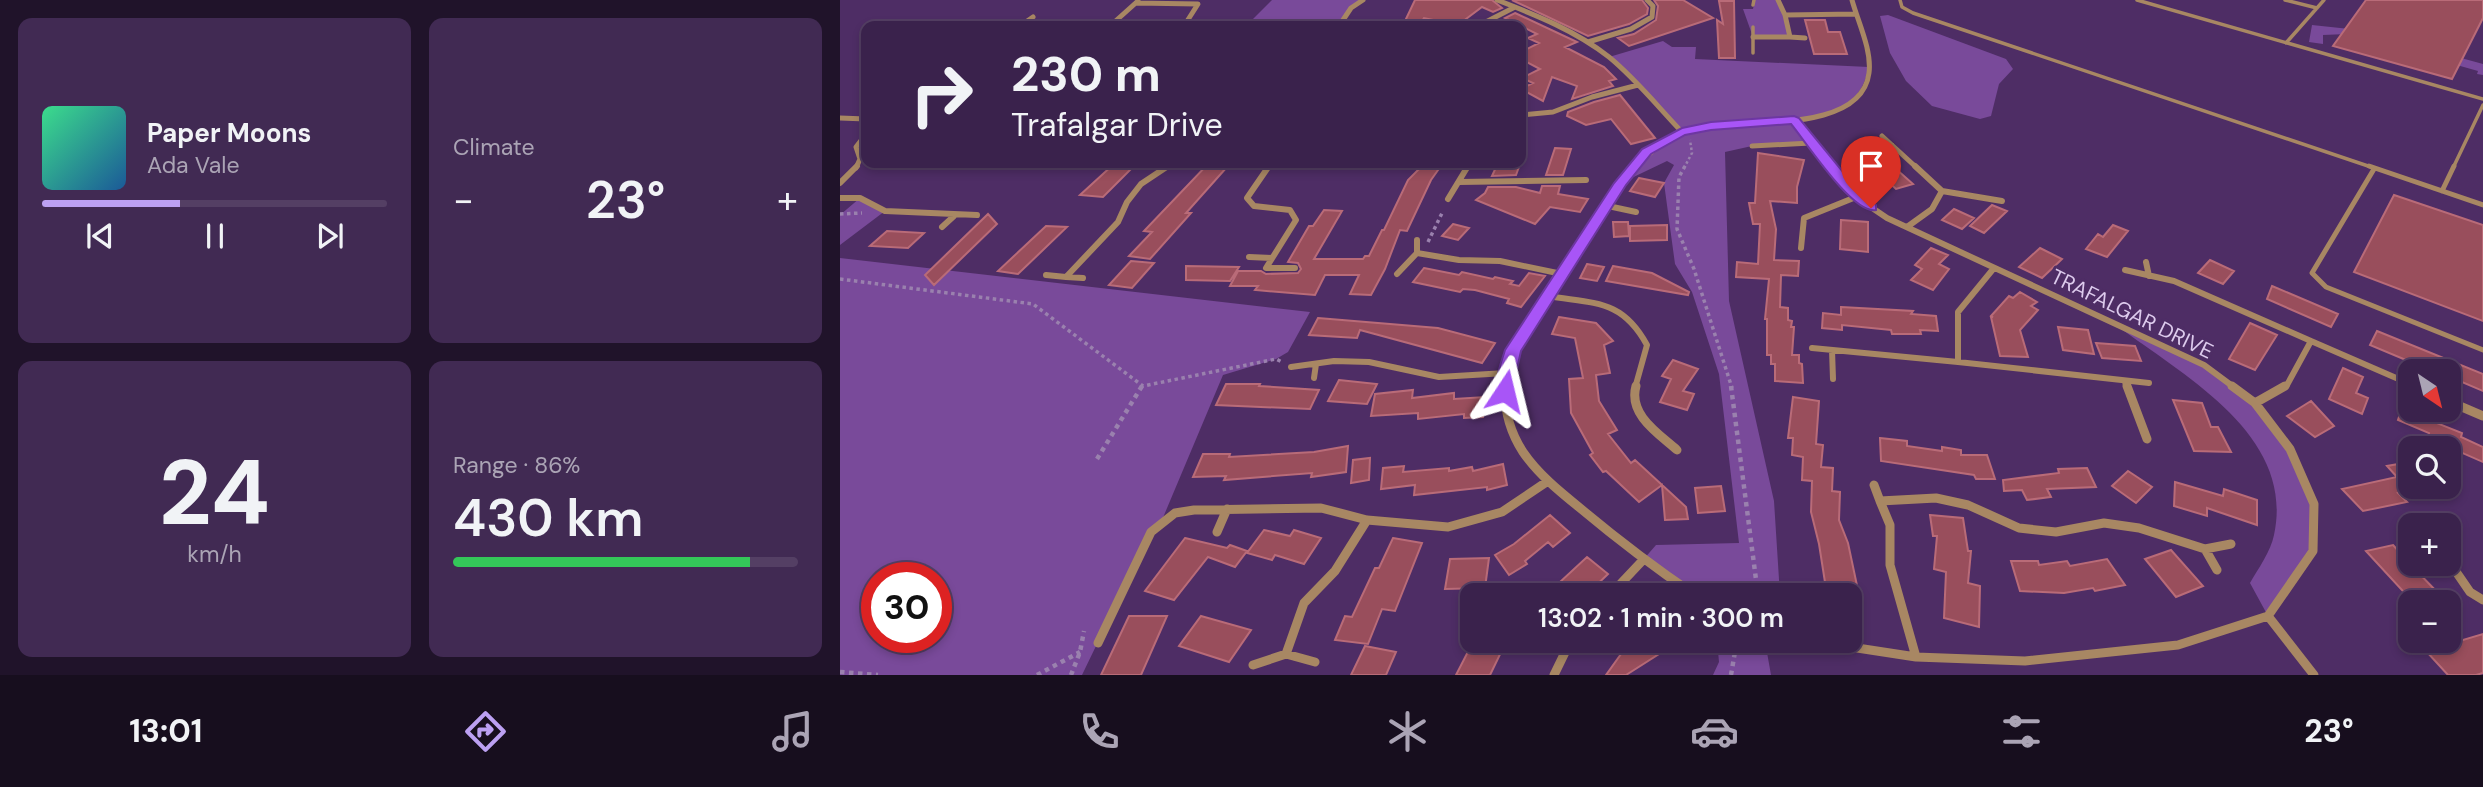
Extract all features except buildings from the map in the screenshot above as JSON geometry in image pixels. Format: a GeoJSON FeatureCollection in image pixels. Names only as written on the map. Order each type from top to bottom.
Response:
{"type":"FeatureCollection","features":[{"type":"Feature","properties":{"kind":"street"},"geometry":{"type":"LineString","coordinates":[[1343,21],[1352,8],[1363,0]]}},
{"type":"Feature","properties":{"kind":"street"},"geometry":{"type":"LineString","coordinates":[[1497,0],[1588,42],[1609,57],[1682,132]]}},
{"type":"Feature","properties":{"kind":"street"},"geometry":{"type":"LineString","coordinates":[[1588,42],[1631,29],[1652,17],[1653,6],[1647,0]]}},
{"type":"Feature","properties":{"kind":"street"},"geometry":{"type":"LineString","coordinates":[[1779,0],[1790,37]]}},
{"type":"Feature","properties":{"kind":"street"},"geometry":{"type":"LineString","coordinates":[[1677,583],[1643,560],[1548,481],[1517,442],[1505,410],[1506,373],[1514,350],[1641,157],[1682,132],[1711,126],[1794,120],[1826,114],[1852,102],[1864,87],[1870,71],[1852,0]]}},
{"type":"Feature","properties":{"kind":"street"},"geometry":{"type":"LineString","coordinates":[[1116,21],[1138,2],[1198,4],[1187,21]]}},
{"type":"Feature","properties":{"kind":"street"},"geometry":{"type":"LineString","coordinates":[[1488,21],[1516,7]]}},
{"type":"Feature","properties":{"kind":"street"},"geometry":{"type":"LineString","coordinates":[[1785,15],[1856,14]]}},
{"type":"Feature","properties":{"kind":"street"},"geometry":{"type":"LineString","coordinates":[[1027,21],[1033,17]]}},
{"type":"Feature","properties":{"kind":"street"},"geometry":{"type":"LineString","coordinates":[[1753,37],[1805,38]]}},
{"type":"Feature","properties":{"kind":"street"},"geometry":{"type":"LineString","coordinates":[[1526,115],[1553,112],[1592,97],[1638,85]]}},
{"type":"Feature","properties":{"kind":"street"},"geometry":{"type":"LineString","coordinates":[[840,118],[861,119]]}},
{"type":"Feature","properties":{"kind":"street","name":"TRAFALGAR DRIVE"},"geometry":{"type":"LineString","coordinates":[[1794,120],[1856,197],[1907,227],[2204,365],[2255,403],[2290,449],[2314,503],[2313,551],[2268,616]]}},
{"type":"Feature","properties":{"kind":"street"},"geometry":{"type":"LineString","coordinates":[[1882,136],[1942,191],[2002,201]]}},
{"type":"Feature","properties":{"kind":"street"},"geometry":{"type":"LineString","coordinates":[[840,183],[855,170],[860,159],[856,147],[861,138]]}},
{"type":"Feature","properties":{"kind":"street"},"geometry":{"type":"LineString","coordinates":[[1752,146],[1811,144]]}},
{"type":"Feature","properties":{"kind":"street"},"geometry":{"type":"LineString","coordinates":[[1877,148],[1892,145]]}},
{"type":"Feature","properties":{"kind":"street"},"geometry":{"type":"LineString","coordinates":[[1066,277],[1118,222],[1126,202],[1141,184],[1165,168]]}},
{"type":"Feature","properties":{"kind":"street"},"geometry":{"type":"LineString","coordinates":[[1267,168],[1247,198],[1254,206],[1290,209],[1296,220],[1266,268],[1294,268]]}},
{"type":"Feature","properties":{"kind":"street"},"geometry":{"type":"LineString","coordinates":[[1448,200],[1467,168]]}},
{"type":"Feature","properties":{"kind":"street"},"geometry":{"type":"LineString","coordinates":[[1459,182],[1586,180]]}},
{"type":"Feature","properties":{"kind":"street"},"geometry":{"type":"LineString","coordinates":[[1907,227],[1932,209],[1942,191]]}},
{"type":"Feature","properties":{"kind":"street"},"geometry":{"type":"LineString","coordinates":[[1801,248],[1804,218],[1856,197]]}},
{"type":"Feature","properties":{"kind":"street"},"geometry":{"type":"LineString","coordinates":[[840,198],[860,198],[885,211],[978,215]]}},
{"type":"Feature","properties":{"kind":"street"},"geometry":{"type":"LineString","coordinates":[[1608,206],[1636,212]]}},
{"type":"Feature","properties":{"kind":"street"},"geometry":{"type":"LineString","coordinates":[[942,227],[954,216]]}},
{"type":"Feature","properties":{"kind":"street"},"geometry":{"type":"LineString","coordinates":[[1397,274],[1417,253],[1417,240]]}},
{"type":"Feature","properties":{"kind":"street"},"geometry":{"type":"LineString","coordinates":[[1417,253],[1459,260],[1500,261],[1562,274]]}},
{"type":"Feature","properties":{"kind":"street"},"geometry":{"type":"LineString","coordinates":[[1249,257],[1272,258]]}},
{"type":"Feature","properties":{"kind":"street"},"geometry":{"type":"LineString","coordinates":[[2146,262],[2149,276]]}},
{"type":"Feature","properties":{"kind":"street"},"geometry":{"type":"LineString","coordinates":[[1958,362],[1958,312],[1994,268]]}},
{"type":"Feature","properties":{"kind":"street"},"geometry":{"type":"LineString","coordinates":[[2125,270],[2174,281],[2398,379]]}},
{"type":"Feature","properties":{"kind":"street"},"geometry":{"type":"LineString","coordinates":[[1046,275],[1083,278]]}},
{"type":"Feature","properties":{"kind":"street"},"geometry":{"type":"LineString","coordinates":[[1548,296],[1611,307],[1635,323],[1647,345],[1634,392],[1642,420],[1677,450]]}},
{"type":"Feature","properties":{"kind":"street"},"geometry":{"type":"LineString","coordinates":[[2255,403],[2287,384],[2311,341]]}},
{"type":"Feature","properties":{"kind":"street"},"geometry":{"type":"LineString","coordinates":[[1812,348],[2148,383]]}},
{"type":"Feature","properties":{"kind":"street"},"geometry":{"type":"LineString","coordinates":[[1832,349],[1833,379]]}},
{"type":"Feature","properties":{"kind":"street"},"geometry":{"type":"LineString","coordinates":[[1291,367],[1316,363],[1369,362],[1438,376],[1506,373]]}},
{"type":"Feature","properties":{"kind":"street"},"geometry":{"type":"LineString","coordinates":[[1314,378],[1316,363]]}},
{"type":"Feature","properties":{"kind":"street"},"geometry":{"type":"LineString","coordinates":[[2125,382],[2147,439]]}},
{"type":"Feature","properties":{"kind":"street"},"geometry":{"type":"LineString","coordinates":[[2461,407],[2483,416]]}},
{"type":"Feature","properties":{"kind":"street"},"geometry":{"type":"LineString","coordinates":[[1098,643],[1151,531],[1174,513],[1194,510],[1321,508],[1367,520],[1448,527],[1502,512],[1548,481]]}},
{"type":"Feature","properties":{"kind":"street"},"geometry":{"type":"LineString","coordinates":[[1874,485],[1890,525],[1890,565],[1916,657]]}},
{"type":"Feature","properties":{"kind":"street"},"geometry":{"type":"LineString","coordinates":[[1880,501],[1936,498],[1968,505],[2019,527],[2056,532],[2104,523],[2139,528],[2206,549],[2231,544]]}},
{"type":"Feature","properties":{"kind":"street"},"geometry":{"type":"LineString","coordinates":[[1217,532],[1227,509]]}},
{"type":"Feature","properties":{"kind":"street"},"geometry":{"type":"LineString","coordinates":[[1286,654],[1304,603],[1335,571],[1367,520]]}},
{"type":"Feature","properties":{"kind":"street"},"geometry":{"type":"LineString","coordinates":[[2206,549],[2217,570]]}},
{"type":"Feature","properties":{"kind":"street"},"geometry":{"type":"LineString","coordinates":[[1621,583],[1643,560]]}},
{"type":"Feature","properties":{"kind":"street"},"geometry":{"type":"LineString","coordinates":[[2459,576],[2470,592],[2483,600]]}},
{"type":"Feature","properties":{"kind":"street"},"geometry":{"type":"LineString","coordinates":[[1862,649],[1916,657],[2025,661],[2178,645],[2268,616],[2314,675]]}},
{"type":"Feature","properties":{"kind":"street"},"geometry":{"type":"LineString","coordinates":[[1554,675],[1565,653]]}},
{"type":"Feature","properties":{"kind":"street"},"geometry":{"type":"LineString","coordinates":[[1253,665],[1286,654],[1315,662]]}},
{"type":"Feature","properties":{"kind":"lane"},"geometry":{"type":"LineString","coordinates":[[1900,0],[1902,7],[1913,13],[2483,205]]}},
{"type":"Feature","properties":{"kind":"lane"},"geometry":{"type":"LineString","coordinates":[[2137,0],[2483,99]]}},
{"type":"Feature","properties":{"kind":"lane"},"geometry":{"type":"LineString","coordinates":[[2286,0],[2317,8]]}},
{"type":"Feature","properties":{"kind":"lane"},"geometry":{"type":"LineString","coordinates":[[2286,43],[2324,0]]}},
{"type":"Feature","properties":{"kind":"lane"},"geometry":{"type":"LineString","coordinates":[[1752,27],[1753,53]]}},
{"type":"Feature","properties":{"kind":"lane"},"geometry":{"type":"LineString","coordinates":[[2442,191],[2483,105]]}},
{"type":"Feature","properties":{"kind":"lane"},"geometry":{"type":"LineString","coordinates":[[2374,169],[2312,273],[2326,287],[2483,350]]}},
{"type":"Feature","properties":{"kind":"path"},"geometry":{"type":"LineString","coordinates":[[1682,132],[1692,142],[1692,153],[1679,177],[1676,229],[1694,269],[1732,389],[1756,583]]}},
{"type":"Feature","properties":{"kind":"path"},"geometry":{"type":"LineString","coordinates":[[1417,253],[1432,238],[1448,200]]}},
{"type":"Feature","properties":{"kind":"path"},"geometry":{"type":"LineString","coordinates":[[840,279],[1033,304],[1143,386]]}},
{"type":"Feature","properties":{"kind":"path"},"geometry":{"type":"LineString","coordinates":[[1097,459],[1143,386],[1276,359],[1291,367]]}},
{"type":"Feature","properties":{"kind":"path"},"geometry":{"type":"LineString","coordinates":[[1071,675],[1080,652],[1083,631]]}},
{"type":"Feature","properties":{"kind":"path"},"geometry":{"type":"LineString","coordinates":[[1037,675],[1080,652]]}},
{"type":"Feature","properties":{"kind":"path"},"geometry":{"type":"LineString","coordinates":[[1731,675],[1735,653]]}},
{"type":"Feature","properties":{"kind":"path"},"geometry":{"type":"LineString","coordinates":[[840,672],[878,675]]}},
{"type":"Feature","properties":{"kind":"shaded area"},"geometry":{"type":"Polygon","coordinates":[[[1272,0],[1363,0],[1351,8],[1342,21],[1251,21],[1272,0]]]}},
{"type":"Feature","properties":{"kind":"shaded area"},"geometry":{"type":"Polygon","coordinates":[[[1755,0],[1778,0],[1790,37],[1753,37],[1743,9],[1753,9],[1755,0]]]}},
{"type":"Feature","properties":{"kind":"shaded area"},"geometry":{"type":"Polygon","coordinates":[[[1888,15],[2006,59],[2013,69],[1999,84],[1991,116],[1980,119],[1932,106],[1906,81],[1890,53],[1880,16],[1888,15]]]}},
{"type":"Feature","properties":{"kind":"shaded area"},"geometry":{"type":"Polygon","coordinates":[[[2312,25],[2359,30],[2483,64],[2483,75],[2477,74],[2478,71],[2347,34],[2323,35],[2323,44],[2309,42],[2312,25]]]}},
{"type":"Feature","properties":{"kind":"shaded area"},"geometry":{"type":"Polygon","coordinates":[[[1663,41],[1672,47],[1696,47],[1695,59],[1869,67],[1859,92],[1843,107],[1795,120],[1811,143],[1752,146],[1725,152],[1729,301],[1774,501],[1779,583],[1677,583],[1643,560],[1656,545],[1739,543],[1719,374],[1692,292],[1675,264],[1664,183],[1674,165],[1667,161],[1621,183],[1647,151],[1681,132],[1609,57],[1663,41]]]}},
{"type":"Feature","properties":{"kind":"shaded area"},"geometry":{"type":"Polygon","coordinates":[[[860,198],[885,211],[840,245],[840,215],[860,198]]]}},
{"type":"Feature","properties":{"kind":"shaded area"},"geometry":{"type":"Polygon","coordinates":[[[840,258],[1310,312],[1288,352],[1276,359],[1223,375],[1162,520],[1151,532],[1082,675],[840,675],[840,258]]]}},
{"type":"Feature","properties":{"kind":"shaded area"},"geometry":{"type":"Polygon","coordinates":[[[2112,322],[2199,364],[2224,380],[2268,420],[2286,446],[2309,494],[2314,521],[2313,550],[2306,564],[2268,616],[2250,583],[2267,554],[2274,535],[2276,499],[2268,466],[2250,436],[2227,410],[2199,385],[2112,322]]]}},
{"type":"Feature","properties":{"kind":"shaded area"},"geometry":{"type":"Polygon","coordinates":[[[1718,653],[1767,653],[1771,675],[1713,675],[1719,662],[1718,653]]]}},
{"type":"Feature","properties":{"kind":"route"},"geometry":{"type":"LineString","coordinates":[[1505,391],[1506,373],[1514,350],[1621,183],[1647,151],[1682,132],[1711,126],[1794,120],[1856,197],[1871,208]]}}]}
